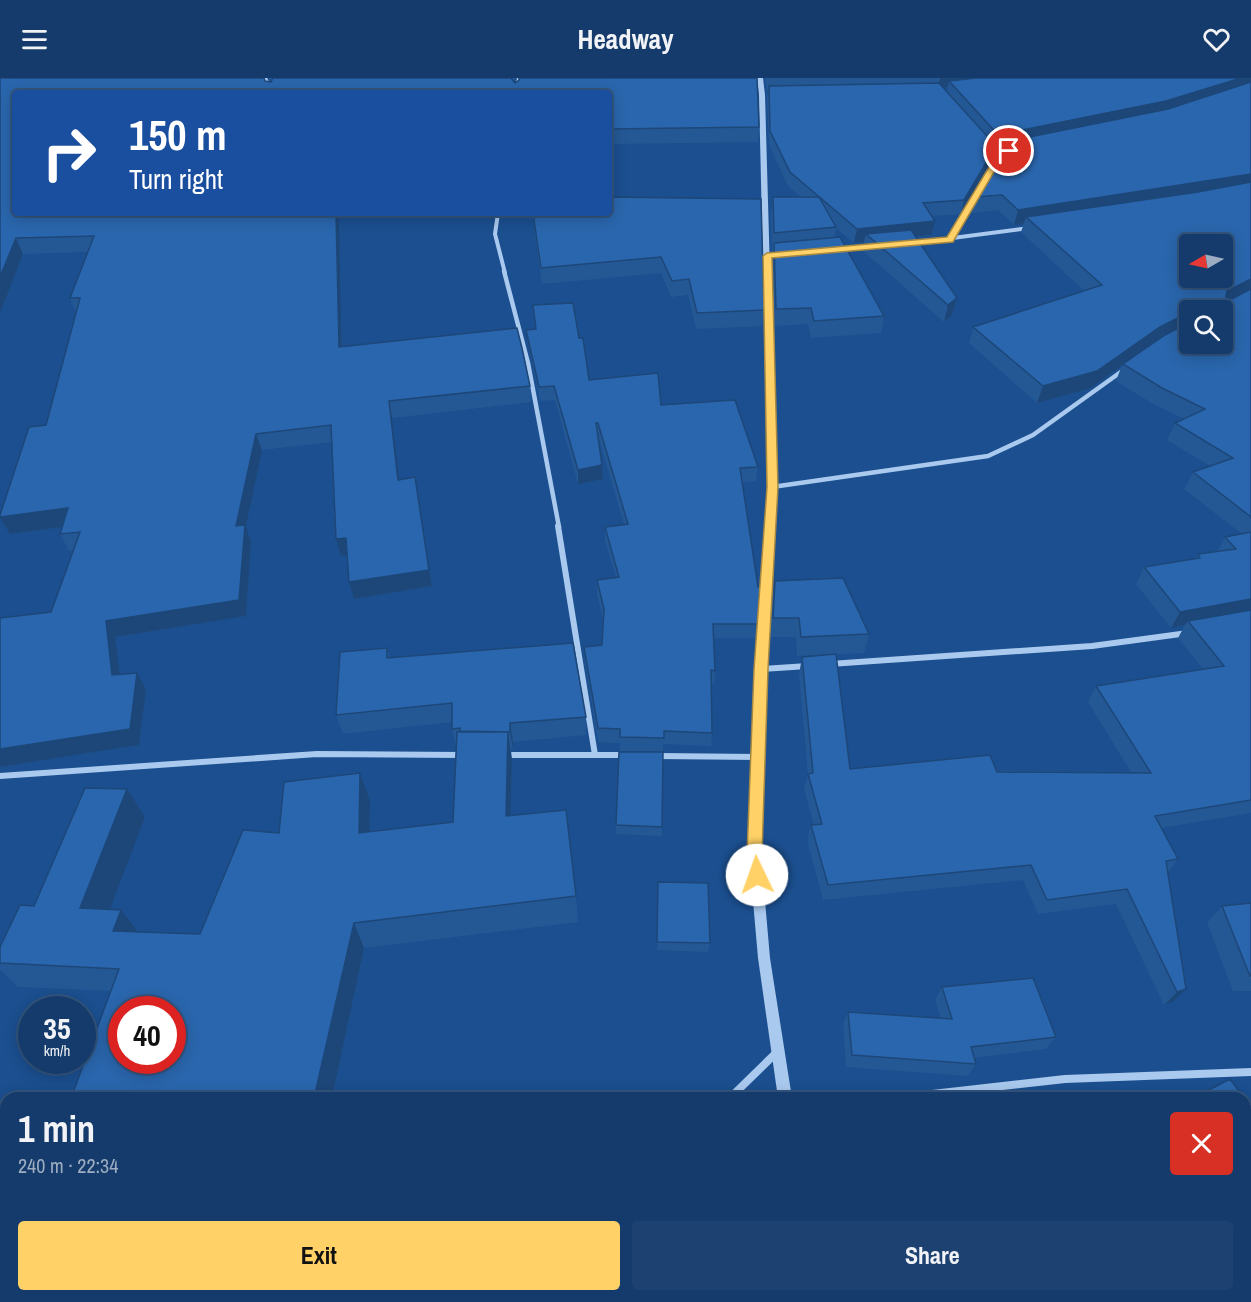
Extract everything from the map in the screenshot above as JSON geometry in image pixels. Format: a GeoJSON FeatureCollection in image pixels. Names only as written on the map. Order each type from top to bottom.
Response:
{"type":"FeatureCollection","features":[{"type":"Feature","properties":{"kind":"street"},"geometry":{"type":"LineString","coordinates":[[760,78],[772,487],[761,669],[755,855],[764,958],[784,1092]]}},
{"type":"Feature","properties":{"kind":"street"},"geometry":{"type":"LineString","coordinates":[[990,150],[998,159]]}},
{"type":"Feature","properties":{"kind":"street"},"geometry":{"type":"LineString","coordinates":[[950,240],[998,159],[1009,151]]}},
{"type":"Feature","properties":{"kind":"street"},"geometry":{"type":"LineString","coordinates":[[498,216],[495,234],[528,363],[555,504],[595,755]]}},
{"type":"Feature","properties":{"kind":"street"},"geometry":{"type":"LineString","coordinates":[[904,244],[950,240],[1030,228]]}},
{"type":"Feature","properties":{"kind":"street"},"geometry":{"type":"LineString","coordinates":[[836,250],[882,246]]}},
{"type":"Feature","properties":{"kind":"street"},"geometry":{"type":"LineString","coordinates":[[772,487],[988,456],[1033,435],[1127,368]]}},
{"type":"Feature","properties":{"kind":"street"},"geometry":{"type":"LineString","coordinates":[[761,669],[1092,646],[1192,632]]}},
{"type":"Feature","properties":{"kind":"street"},"geometry":{"type":"LineString","coordinates":[[0,776],[317,754],[468,754]]}},
{"type":"Feature","properties":{"kind":"street"},"geometry":{"type":"LineString","coordinates":[[491,755],[630,756]]}},
{"type":"Feature","properties":{"kind":"street"},"geometry":{"type":"LineString","coordinates":[[653,756],[758,757]]}},
{"type":"Feature","properties":{"kind":"street"},"geometry":{"type":"LineString","coordinates":[[736,1092],[778,1051]]}},
{"type":"Feature","properties":{"kind":"street"},"geometry":{"type":"LineString","coordinates":[[950,1092],[1065,1079],[1251,1072]]}},
{"type":"Feature","properties":{"kind":"building"},"geometry":{"type":"Polygon","coordinates":[[[0,78],[264,78],[265,81],[271,82],[273,78],[511,78],[515,83],[519,78],[757,78],[759,127],[612,129],[612,90],[12,90],[12,216],[336,216],[339,347],[517,328],[530,386],[389,401],[398,480],[415,477],[429,570],[349,582],[346,538],[336,539],[331,425],[256,434],[236,526],[245,525],[239,600],[106,621],[112,675],[137,673],[130,729],[0,749],[0,618],[51,612],[80,532],[60,534],[68,508],[0,517],[0,515],[29,427],[46,425],[80,298],[70,298],[94,236],[16,238],[0,277],[0,78]]]}},
{"type":"Feature","properties":{"kind":"building"},"geometry":{"type":"Polygon","coordinates":[[[976,78],[1241,78],[1166,101],[1012,132],[1002,139],[949,81],[976,78]]]}},
{"type":"Feature","properties":{"kind":"building"},"geometry":{"type":"Polygon","coordinates":[[[1251,82],[1251,174],[1018,210],[1002,195],[975,197],[1005,147],[1015,140],[1168,109],[1251,82]]]}},
{"type":"Feature","properties":{"kind":"building"},"geometry":{"type":"Polygon","coordinates":[[[939,83],[996,146],[964,200],[923,203],[935,221],[857,229],[790,172],[770,131],[769,86],[939,83]]]}},
{"type":"Feature","properties":{"kind":"building"},"geometry":{"type":"Polygon","coordinates":[[[1251,182],[1251,279],[1233,288],[1227,291],[1226,297],[1232,299],[1251,289],[1251,517],[1193,472],[1233,458],[1175,423],[1205,409],[1162,388],[1123,364],[1179,328],[1179,354],[1233,354],[1233,300],[1179,300],[1179,318],[1160,327],[1097,371],[1043,386],[973,327],[1102,285],[1026,217],[1251,182]]]}},
{"type":"Feature","properties":{"kind":"building"},"geometry":{"type":"Polygon","coordinates":[[[612,197],[761,199],[764,310],[697,313],[689,279],[672,281],[661,257],[541,268],[533,216],[612,216],[612,197]]]}},
{"type":"Feature","properties":{"kind":"building"},"geometry":{"type":"Polygon","coordinates":[[[773,197],[819,197],[836,227],[774,233],[773,197]]]}},
{"type":"Feature","properties":{"kind":"building"},"geometry":{"type":"Polygon","coordinates":[[[911,230],[957,298],[948,305],[866,234],[911,230]]]}},
{"type":"Feature","properties":{"kind":"building"},"geometry":{"type":"Polygon","coordinates":[[[840,237],[884,316],[814,321],[811,308],[776,309],[774,243],[840,237]]]}},
{"type":"Feature","properties":{"kind":"building"},"geometry":{"type":"Polygon","coordinates":[[[573,303],[579,338],[583,338],[589,380],[658,373],[661,405],[735,400],[758,467],[740,468],[758,587],[760,587],[758,624],[713,624],[715,671],[711,670],[712,733],[664,731],[664,738],[620,737],[620,729],[598,728],[584,647],[602,645],[604,609],[597,580],[619,577],[605,527],[628,524],[598,423],[596,423],[602,465],[578,470],[554,386],[539,387],[526,330],[536,329],[533,305],[573,303]]]}},
{"type":"Feature","properties":{"kind":"building"},"geometry":{"type":"Polygon","coordinates":[[[1251,532],[1251,599],[1180,612],[1144,567],[1200,558],[1198,554],[1236,549],[1225,537],[1251,532]]]}},
{"type":"Feature","properties":{"kind":"building"},"geometry":{"type":"Polygon","coordinates":[[[843,578],[869,634],[801,637],[799,618],[773,618],[775,581],[843,578]]]}},
{"type":"Feature","properties":{"kind":"building"},"geometry":{"type":"Polygon","coordinates":[[[1251,610],[1251,800],[1155,816],[1178,859],[1166,861],[1186,989],[1177,992],[1127,889],[1047,900],[1031,865],[828,885],[811,825],[822,824],[808,774],[813,773],[802,657],[836,654],[850,769],[990,755],[997,772],[1151,773],[1096,686],[1224,666],[1188,621],[1251,610]]]}},
{"type":"Feature","properties":{"kind":"building"},"geometry":{"type":"Polygon","coordinates":[[[573,643],[586,717],[510,723],[510,732],[452,729],[452,703],[336,715],[340,652],[387,648],[387,658],[573,643]]]}},
{"type":"Feature","properties":{"kind":"building"},"geometry":{"type":"Polygon","coordinates":[[[457,732],[508,732],[506,816],[566,810],[576,896],[354,923],[315,1092],[73,1092],[80,1074],[96,1074],[96,1031],[108,999],[108,1074],[186,1074],[186,996],[109,996],[119,969],[0,963],[0,947],[20,905],[34,906],[85,788],[127,789],[80,908],[121,910],[113,931],[200,934],[243,830],[279,833],[284,782],[360,773],[359,833],[453,822],[457,732]]]}},
{"type":"Feature","properties":{"kind":"building"},"geometry":{"type":"Polygon","coordinates":[[[619,752],[663,752],[662,827],[616,825],[619,752]]]}},
{"type":"Feature","properties":{"kind":"building"},"geometry":{"type":"Polygon","coordinates":[[[658,882],[708,883],[710,943],[657,942],[658,882]]]}},
{"type":"Feature","properties":{"kind":"building"},"geometry":{"type":"Polygon","coordinates":[[[1251,903],[1251,976],[1250,976],[1222,906],[1251,903]]]}},
{"type":"Feature","properties":{"kind":"building"},"geometry":{"type":"Polygon","coordinates":[[[1033,978],[1056,1037],[971,1047],[976,1064],[852,1055],[848,1012],[952,1019],[942,987],[1033,978]]]}},
{"type":"Feature","properties":{"kind":"building"},"geometry":{"type":"Polygon","coordinates":[[[1230,1079],[1240,1092],[1205,1092],[1230,1079]]]}},
{"type":"Feature","properties":{"kind":"route"},"geometry":{"type":"LineString","coordinates":[[757,875],[755,855],[761,669],[772,487],[767,256],[950,240],[998,159],[1009,151]]}}]}
